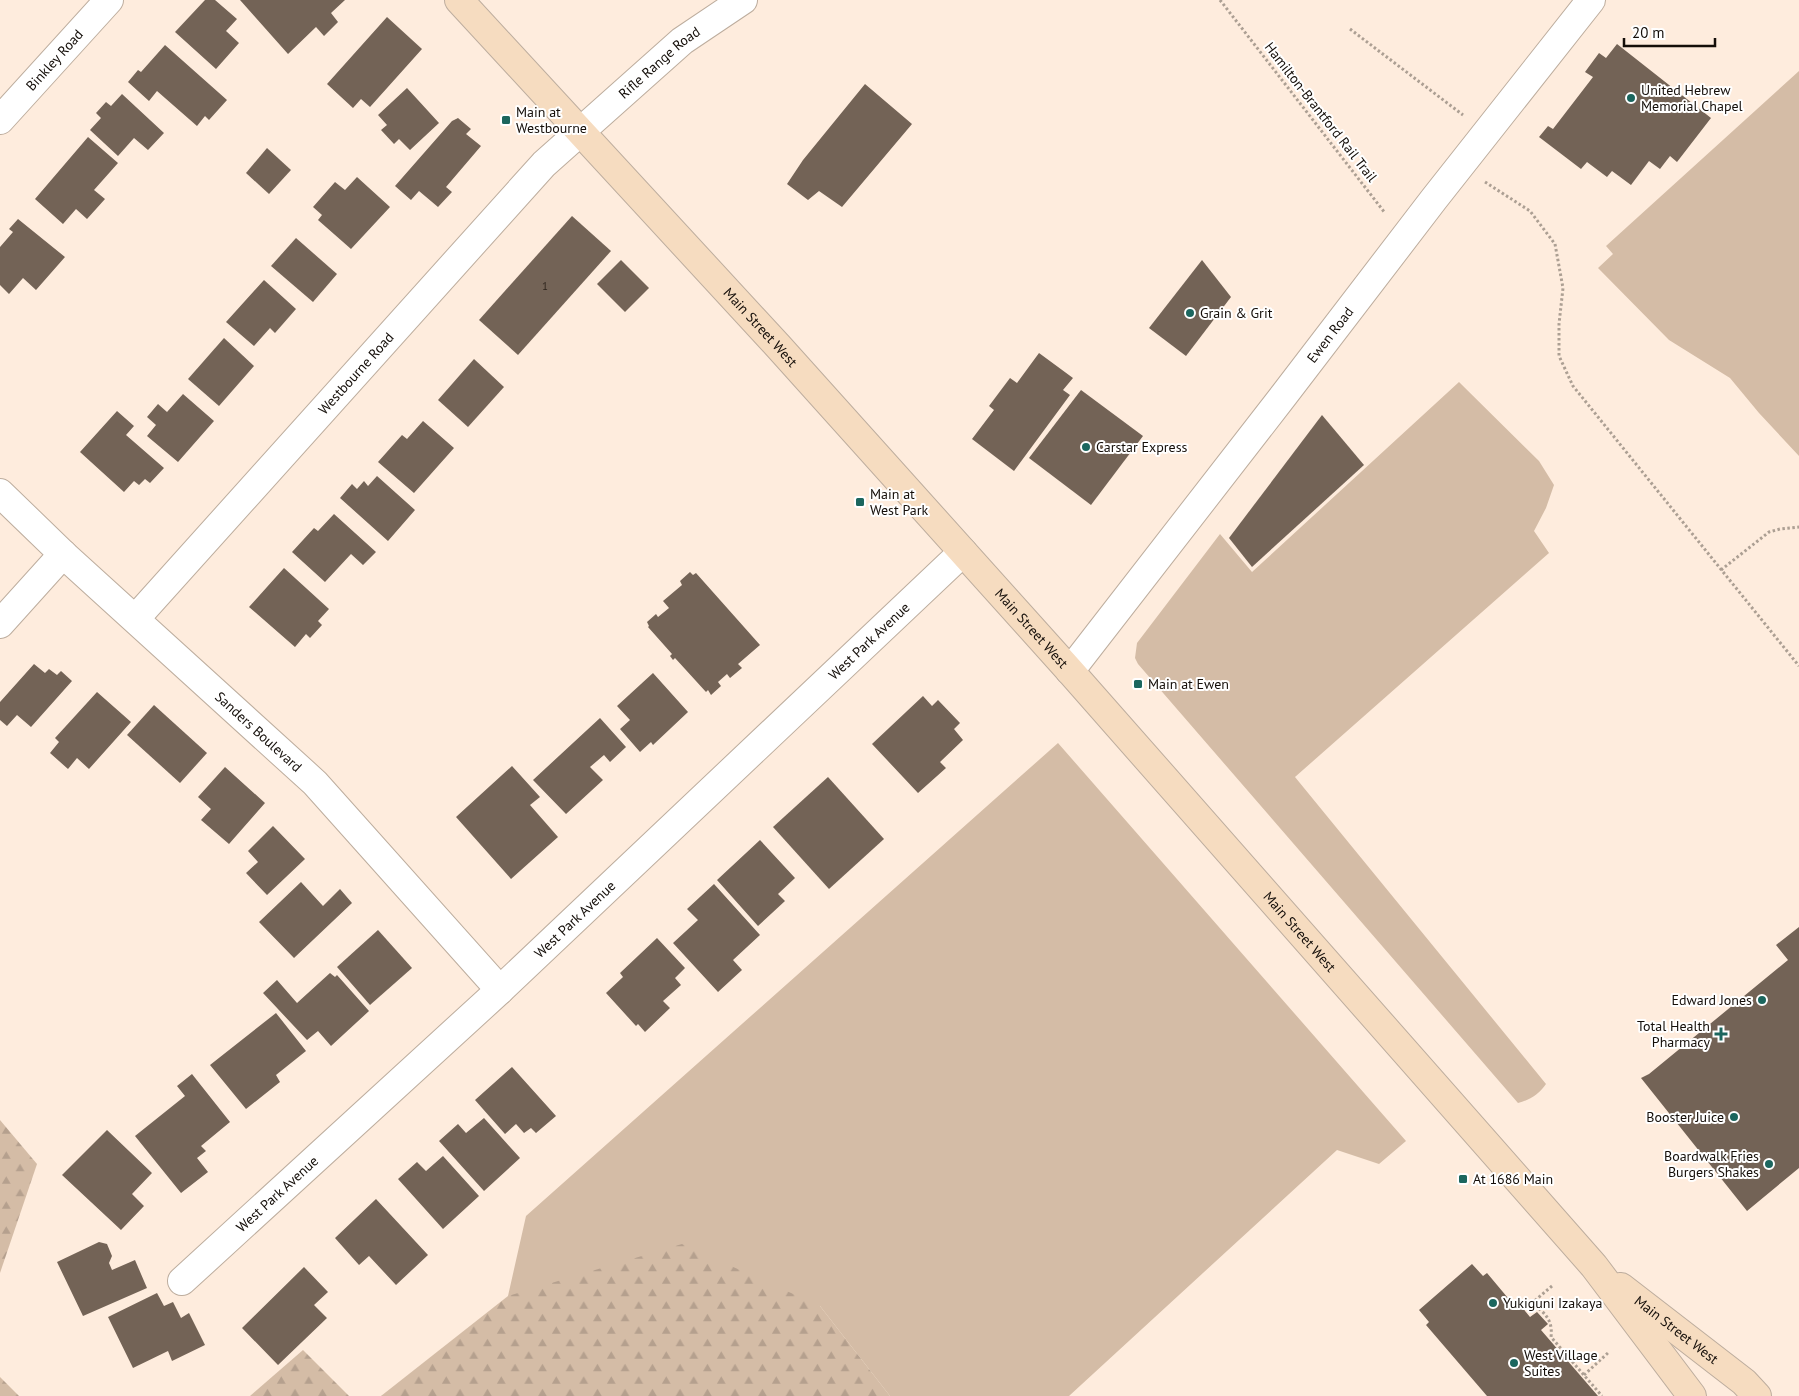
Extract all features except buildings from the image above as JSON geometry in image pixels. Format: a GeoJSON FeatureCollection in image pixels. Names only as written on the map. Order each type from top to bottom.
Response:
{"type":"FeatureCollection","features":[{"type":"Feature","properties":{"kind":"main road","name":"Main Street West"},"geometry":{"type":"LineString","coordinates":[[459,0],[778,346],[1070,671],[1594,1266],[1692,1396]]}},
{"type":"Feature","properties":{"kind":"main road","name":"Main Street West"},"geometry":{"type":"LineString","coordinates":[[1594,1266],[1756,1391]]}},
{"type":"Feature","properties":{"kind":"street","name":"Binkley Road"},"geometry":{"type":"LineString","coordinates":[[0,120],[109,0]]}},
{"type":"Feature","properties":{"kind":"street","name":"Rifle Range Road"},"geometry":{"type":"LineString","coordinates":[[580,132],[682,41],[743,0]]}},
{"type":"Feature","properties":{"kind":"street","name":"Ewen Road"},"geometry":{"type":"LineString","coordinates":[[1070,671],[1591,0]]}},
{"type":"Feature","properties":{"kind":"street","name":"Westbourne Road"},"geometry":{"type":"LineString","coordinates":[[136,618],[544,164],[580,132]]}},
{"type":"Feature","properties":{"kind":"street","name":"Sanders Boulevard"},"geometry":{"type":"LineString","coordinates":[[0,494],[63,554],[136,618],[316,783],[500,990]]}},
{"type":"Feature","properties":{"kind":"street","name":"West Park Avenue"},"geometry":{"type":"LineString","coordinates":[[182,1281],[500,990],[963,552]]}},
{"type":"Feature","properties":{"kind":"street"},"geometry":{"type":"LineString","coordinates":[[0,624],[63,554]]}},
{"type":"Feature","properties":{"kind":"path","name":"Hamilton-Brantford Rail Trail"},"geometry":{"type":"LineString","coordinates":[[1220,0],[1386,214],[1408,234]]}},
{"type":"Feature","properties":{"kind":"path"},"geometry":{"type":"LineString","coordinates":[[1350,30],[1469,120]]}},
{"type":"Feature","properties":{"kind":"path"},"geometry":{"type":"LineString","coordinates":[[1484,181],[1530,211],[1555,244],[1563,288],[1559,324],[1559,356],[1573,386],[1799,666]]}},
{"type":"Feature","properties":{"kind":"path"},"geometry":{"type":"LineString","coordinates":[[1721,570],[1770,532],[1799,527]]}},
{"type":"Feature","properties":{"kind":"path"},"geometry":{"type":"LineString","coordinates":[[1552,1286],[1532,1303],[1543,1311],[1551,1322],[1551,1336],[1602,1396]]}},
{"type":"Feature","properties":{"kind":"path"},"geometry":{"type":"LineString","coordinates":[[1584,1375],[1609,1352]]}},
{"type":"Feature","properties":{"kind":"green space"},"geometry":{"type":"Polygon","coordinates":[[[1799,71],[1799,456],[1730,378],[1669,340],[1598,268],[1613,254],[1606,246],[1799,71]]]}},
{"type":"Feature","properties":{"kind":"green space"},"geometry":{"type":"Polygon","coordinates":[[[1459,382],[1539,461],[1554,485],[1546,508],[1534,531],[1549,553],[1295,777],[1546,1084],[1534,1096],[1518,1103],[1138,664],[1135,658],[1137,643],[1220,534],[1252,572],[1459,382]]]}},
{"type":"Feature","properties":{"kind":"green space"},"geometry":{"type":"Polygon","coordinates":[[[1058,743],[1406,1141],[1379,1164],[1337,1150],[1069,1396],[890,1396],[820,1306],[508,1296],[526,1216],[1058,743]]]}},
{"type":"Feature","properties":{"kind":"green space"},"geometry":{"type":"Polygon","coordinates":[[[0,1120],[37,1164],[0,1273],[0,1120]]]}},
{"type":"Feature","properties":{"kind":"green space"},"geometry":{"type":"Polygon","coordinates":[[[682,1244],[820,1306],[890,1396],[381,1396],[508,1296],[682,1244]]]}},
{"type":"Feature","properties":{"kind":"green space"},"geometry":{"type":"Polygon","coordinates":[[[303,1350],[349,1396],[250,1396],[303,1350]]]}},
{"type":"Feature","properties":{"kind":"green space"},"geometry":{"type":"Polygon","coordinates":[[[0,1377],[19,1396],[0,1396],[0,1377]]]}},
{"type":"Feature","properties":{"kind":"place","name":"United Hebrew Memorial Chapel"},"geometry":{"type":"Point","coordinates":[1631,98]}},
{"type":"Feature","properties":{"kind":"place","name":"Main at Westbourne"},"geometry":{"type":"Point","coordinates":[506,120]}},
{"type":"Feature","properties":{"kind":"place","name":"Grain & Grit"},"geometry":{"type":"Point","coordinates":[1190,313]}},
{"type":"Feature","properties":{"kind":"place","name":"Carstar Express"},"geometry":{"type":"Point","coordinates":[1086,447]}},
{"type":"Feature","properties":{"kind":"place","name":"Main at West Park"},"geometry":{"type":"Point","coordinates":[860,502]}},
{"type":"Feature","properties":{"kind":"place","name":"Main at Ewen"},"geometry":{"type":"Point","coordinates":[1138,684]}},
{"type":"Feature","properties":{"kind":"place","name":"Edward Jones"},"geometry":{"type":"Point","coordinates":[1762,1000]}},
{"type":"Feature","properties":{"kind":"place","name":"Total Health Pharmacy"},"geometry":{"type":"Point","coordinates":[1721,1034]}},
{"type":"Feature","properties":{"kind":"place","name":"Booster Juice"},"geometry":{"type":"Point","coordinates":[1734,1117]}},
{"type":"Feature","properties":{"kind":"place","name":"Boardwalk Fries Burgers Shakes"},"geometry":{"type":"Point","coordinates":[1769,1164]}},
{"type":"Feature","properties":{"kind":"place","name":"At 1686 Main"},"geometry":{"type":"Point","coordinates":[1463,1179]}},
{"type":"Feature","properties":{"kind":"place","name":"Yukiguni Izakaya"},"geometry":{"type":"Point","coordinates":[1493,1303]}},
{"type":"Feature","properties":{"kind":"place","name":"West Village Suites"},"geometry":{"type":"Point","coordinates":[1514,1363]}}]}
